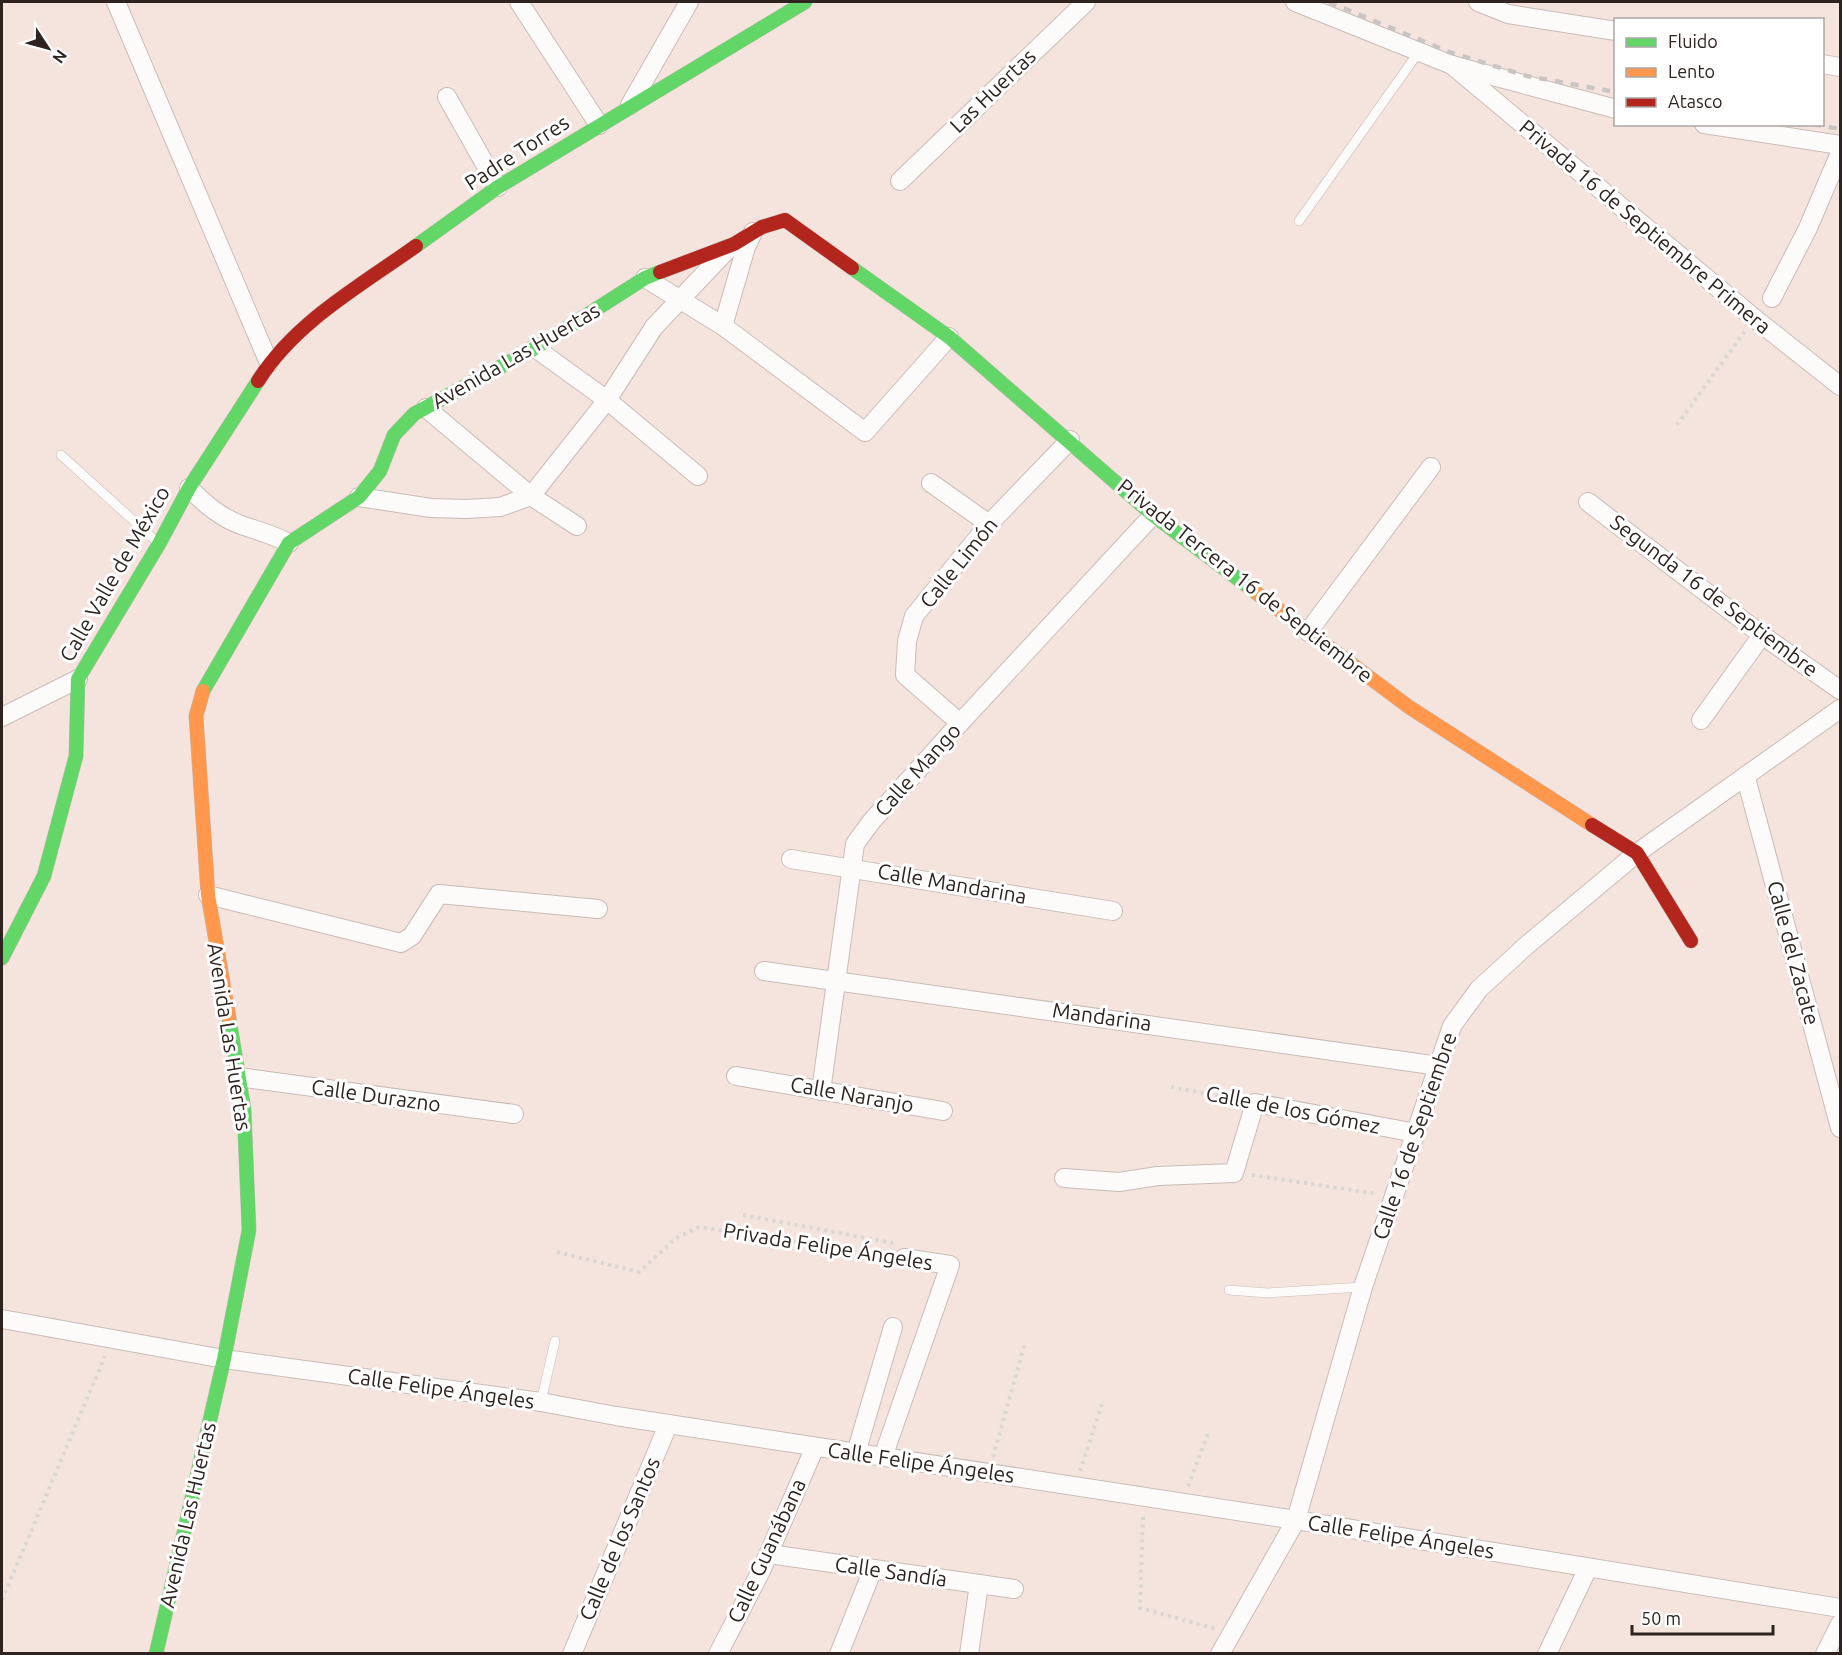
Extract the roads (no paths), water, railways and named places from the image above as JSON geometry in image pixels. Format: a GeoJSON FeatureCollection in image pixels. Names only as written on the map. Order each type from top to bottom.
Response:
{"type":"FeatureCollection","features":[{"type":"Feature","properties":{"kind":"street"},"geometry":{"type":"LineString","coordinates":[[116,2],[268,363]]}},
{"type":"Feature","properties":{"kind":"street"},"geometry":{"type":"LineString","coordinates":[[519,2],[599,125]]}},
{"type":"Feature","properties":{"kind":"street"},"geometry":{"type":"LineString","coordinates":[[630,105],[689,2]]}},
{"type":"Feature","properties":{"kind":"street","name":"Padre Torres"},"geometry":{"type":"LineString","coordinates":[[268,363],[301,329],[498,187],[630,105],[805,2]]}},
{"type":"Feature","properties":{"kind":"street","name":"Las Huertas"},"geometry":{"type":"LineString","coordinates":[[900,181],[1086,2]]}},
{"type":"Feature","properties":{"kind":"street"},"geometry":{"type":"LineString","coordinates":[[1295,2],[1452,65],[1614,109]]}},
{"type":"Feature","properties":{"kind":"street"},"geometry":{"type":"LineString","coordinates":[[1478,2],[1614,31]]}},
{"type":"Feature","properties":{"kind":"street"},"geometry":{"type":"LineString","coordinates":[[1824,64],[1840,67]]}},
{"type":"Feature","properties":{"kind":"street","name":"Privada 16 de Septiembre Primera"},"geometry":{"type":"LineString","coordinates":[[1452,65],[1754,318],[1840,386]]}},
{"type":"Feature","properties":{"kind":"street"},"geometry":{"type":"LineString","coordinates":[[447,97],[498,187]]}},
{"type":"Feature","properties":{"kind":"street"},"geometry":{"type":"LineString","coordinates":[[1717,126],[1840,145]]}},
{"type":"Feature","properties":{"kind":"street"},"geometry":{"type":"LineString","coordinates":[[1772,298],[1808,228],[1840,153]]}},
{"type":"Feature","properties":{"kind":"street","name":"Avenida Las Huertas"},"geometry":{"type":"LineString","coordinates":[[156,1653],[224,1359],[249,1230],[244,1109],[208,895],[196,716],[199,698],[289,543],[359,497],[380,471],[394,435],[414,414],[535,348],[645,278],[734,244],[753,232],[785,220]]}},
{"type":"Feature","properties":{"kind":"street","name":"Privada Tercera 16 de Septiembre"},"geometry":{"type":"LineString","coordinates":[[785,220],[949,337],[1070,440],[1153,515],[1308,632],[1426,719],[1637,853]]}},
{"type":"Feature","properties":{"kind":"street"},"geometry":{"type":"LineString","coordinates":[[723,326],[746,247],[753,232]]}},
{"type":"Feature","properties":{"kind":"street"},"geometry":{"type":"LineString","coordinates":[[359,497],[431,508],[466,509],[500,507],[531,496],[607,400],[654,327],[677,300],[734,244]]}},
{"type":"Feature","properties":{"kind":"street"},"geometry":{"type":"LineString","coordinates":[[645,278],[677,300],[723,326],[865,432],[949,337]]}},
{"type":"Feature","properties":{"kind":"street"},"geometry":{"type":"LineString","coordinates":[[535,348],[607,400],[698,476]]}},
{"type":"Feature","properties":{"kind":"street","name":"Calle Valle de México"},"geometry":{"type":"LineString","coordinates":[[2,958],[44,876],[47,865],[76,756],[78,679],[159,544],[189,488],[268,363]]}},
{"type":"Feature","properties":{"kind":"street"},"geometry":{"type":"LineString","coordinates":[[426,408],[531,496],[577,526]]}},
{"type":"Feature","properties":{"kind":"street","name":"Calle Limón"},"geometry":{"type":"LineString","coordinates":[[960,723],[905,675],[908,641],[915,616],[989,524],[1070,440]]}},
{"type":"Feature","properties":{"kind":"street"},"geometry":{"type":"LineString","coordinates":[[1308,632],[1431,467]]}},
{"type":"Feature","properties":{"kind":"street"},"geometry":{"type":"LineString","coordinates":[[931,483],[989,524]]}},
{"type":"Feature","properties":{"kind":"street"},"geometry":{"type":"LineString","coordinates":[[189,488],[206,506],[226,519],[268,532],[289,543]]}},
{"type":"Feature","properties":{"kind":"street","name":"Segunda 16 de Septiembre"},"geometry":{"type":"LineString","coordinates":[[1588,502],[1762,635],[1840,690]]}},
{"type":"Feature","properties":{"kind":"street","name":"Calle Mango"},"geometry":{"type":"LineString","coordinates":[[821,1091],[855,844],[871,822],[960,723],[1153,515]]}},
{"type":"Feature","properties":{"kind":"street"},"geometry":{"type":"LineString","coordinates":[[1701,720],[1762,635]]}},
{"type":"Feature","properties":{"kind":"street"},"geometry":{"type":"LineString","coordinates":[[2,717],[78,679]]}},
{"type":"Feature","properties":{"kind":"street","name":"Calle 16 de Septiembre"},"geometry":{"type":"LineString","coordinates":[[1220,1653],[1296,1520],[1363,1287],[1452,1026],[1479,990],[1527,945],[1637,853],[1840,712]]}},
{"type":"Feature","properties":{"kind":"street","name":"Calle del Zacate"},"geometry":{"type":"LineString","coordinates":[[1746,778],[1840,1128]]}},
{"type":"Feature","properties":{"kind":"street"},"geometry":{"type":"LineString","coordinates":[[1637,853],[1691,941]]}},
{"type":"Feature","properties":{"kind":"street","name":"Calle Mandarina"},"geometry":{"type":"LineString","coordinates":[[791,859],[851,867],[1113,912]]}},
{"type":"Feature","properties":{"kind":"street"},"geometry":{"type":"LineString","coordinates":[[208,895],[401,943],[412,936],[439,894],[598,909]]}},
{"type":"Feature","properties":{"kind":"street","name":"Mandarina"},"geometry":{"type":"LineString","coordinates":[[765,971],[835,979],[1439,1066]]}},
{"type":"Feature","properties":{"kind":"street","name":"Calle Naranjo"},"geometry":{"type":"LineString","coordinates":[[736,1076],[943,1112]]}},
{"type":"Feature","properties":{"kind":"street","name":"Calle Durazno"},"geometry":{"type":"LineString","coordinates":[[238,1077],[514,1114]]}},
{"type":"Feature","properties":{"kind":"street","name":"Calle de los Gómez"},"geometry":{"type":"LineString","coordinates":[[1064,1178],[1119,1182],[1158,1176],[1234,1173],[1255,1103],[1416,1133]]}},
{"type":"Feature","properties":{"kind":"street","name":"Privada Felipe Ángeles"},"geometry":{"type":"LineString","coordinates":[[883,1457],[950,1265],[904,1258]]}},
{"type":"Feature","properties":{"kind":"street","name":"Calle Felipe Ángeles"},"geometry":{"type":"LineString","coordinates":[[2,1319],[224,1359],[541,1402],[668,1425],[989,1472],[1840,1608]]}},
{"type":"Feature","properties":{"kind":"street"},"geometry":{"type":"LineString","coordinates":[[856,1453],[893,1327]]}},
{"type":"Feature","properties":{"kind":"street","name":"Calle de los Santos"},"geometry":{"type":"LineString","coordinates":[[572,1653],[668,1425]]}},
{"type":"Feature","properties":{"kind":"street","name":"Calle Guanábana"},"geometry":{"type":"LineString","coordinates":[[718,1653],[769,1554],[815,1447]]}},
{"type":"Feature","properties":{"kind":"street","name":"Calle Sandía"},"geometry":{"type":"LineString","coordinates":[[769,1554],[1014,1589]]}},
{"type":"Feature","properties":{"kind":"street"},"geometry":{"type":"LineString","coordinates":[[1548,1653],[1588,1568]]}},
{"type":"Feature","properties":{"kind":"street"},"geometry":{"type":"LineString","coordinates":[[839,1653],[873,1569]]}},
{"type":"Feature","properties":{"kind":"street"},"geometry":{"type":"LineString","coordinates":[[970,1653],[979,1584]]}},
{"type":"Feature","properties":{"kind":"street"},"geometry":{"type":"LineString","coordinates":[[1826,1653],[1840,1624]]}},
{"type":"Feature","properties":{"kind":"lane"},"geometry":{"type":"LineString","coordinates":[[1299,221],[1418,53]]}},
{"type":"Feature","properties":{"kind":"lane"},"geometry":{"type":"LineString","coordinates":[[61,455],[159,544]]}},
{"type":"Feature","properties":{"kind":"lane"},"geometry":{"type":"LineString","coordinates":[[1229,1290],[1267,1293],[1363,1287]]}},
{"type":"Feature","properties":{"kind":"lane"},"geometry":{"type":"LineString","coordinates":[[541,1402],[555,1341]]}},
{"type":"Feature","properties":{"kind":"railway"},"geometry":{"type":"LineString","coordinates":[[1329,2],[1449,52],[1527,76],[1614,92]]}},
{"type":"Feature","properties":{"kind":"railway"},"geometry":{"type":"LineString","coordinates":[[1824,126],[1840,129]]}}]}
